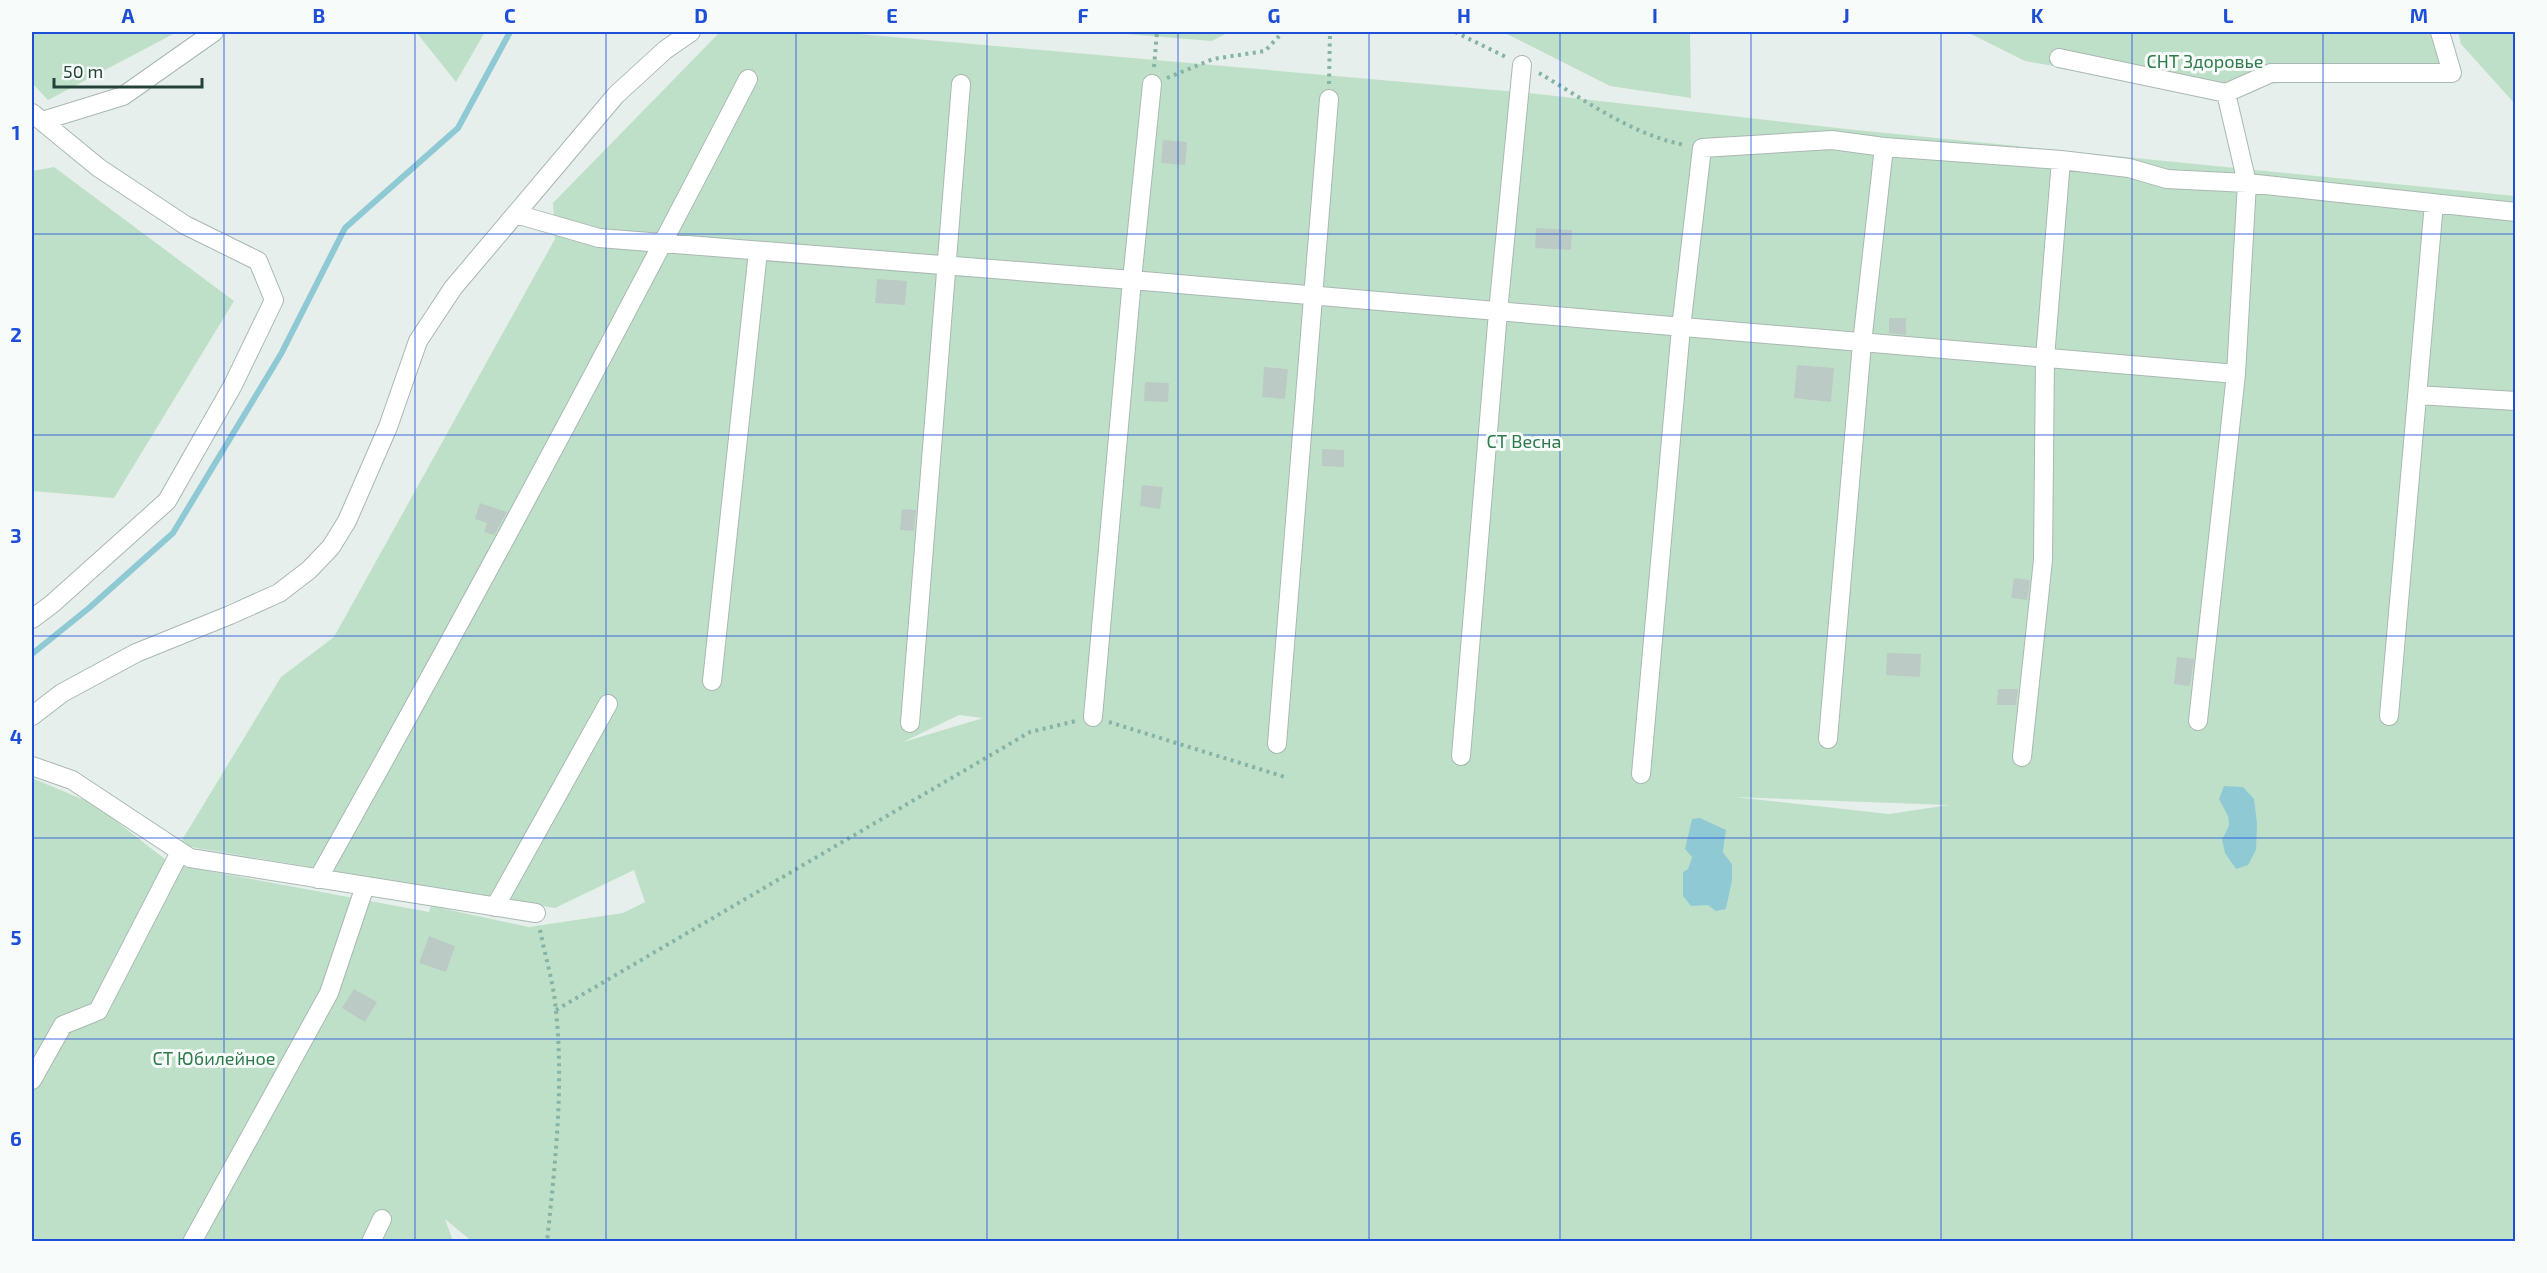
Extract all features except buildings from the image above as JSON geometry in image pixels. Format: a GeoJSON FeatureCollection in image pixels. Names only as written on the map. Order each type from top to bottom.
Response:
{"type":"FeatureCollection","features":[{"type":"Feature","properties":{"kind":"street"},"geometry":{"type":"LineString","coordinates":[[37,117],[123,96],[214,32]]}},
{"type":"Feature","properties":{"kind":"street"},"geometry":{"type":"LineString","coordinates":[[32,716],[62,693],[136,653],[279,593],[309,570],[331,547],[347,521],[388,427],[418,341],[453,288],[616,95],[665,50],[692,32]]}},
{"type":"Feature","properties":{"kind":"street"},"geometry":{"type":"LineString","coordinates":[[2059,58],[2226,93],[2271,73],[2452,73],[2440,32]]}},
{"type":"Feature","properties":{"kind":"street"},"geometry":{"type":"LineString","coordinates":[[1461,756],[1498,312],[1522,65]]}},
{"type":"Feature","properties":{"kind":"street"},"geometry":{"type":"LineString","coordinates":[[318,879],[416,704],[663,243],[748,79]]}},
{"type":"Feature","properties":{"kind":"street"},"geometry":{"type":"LineString","coordinates":[[910,723],[961,84]]}},
{"type":"Feature","properties":{"kind":"street"},"geometry":{"type":"LineString","coordinates":[[1093,717],[1131,280],[1152,84]]}},
{"type":"Feature","properties":{"kind":"street"},"geometry":{"type":"LineString","coordinates":[[2198,721],[2235,374],[2247,183],[2226,93]]}},
{"type":"Feature","properties":{"kind":"street"},"geometry":{"type":"LineString","coordinates":[[1277,744],[1329,99]]}},
{"type":"Feature","properties":{"kind":"street"},"geometry":{"type":"LineString","coordinates":[[32,619],[52,604],[167,501],[233,385],[274,300],[258,261],[185,225],[99,168],[37,117]]}},
{"type":"Feature","properties":{"kind":"street"},"geometry":{"type":"LineString","coordinates":[[1641,774],[1681,327],[1702,148],[1832,140],[1884,147],[2061,160],[2129,168],[2167,179],[2247,183],[2516,212]]}},
{"type":"Feature","properties":{"kind":"street"},"geometry":{"type":"LineString","coordinates":[[1828,739],[1862,343],[1884,147]]}},
{"type":"Feature","properties":{"kind":"street"},"geometry":{"type":"LineString","coordinates":[[2022,758],[2043,560],[2045,358],[2061,160]]}},
{"type":"Feature","properties":{"kind":"street"},"geometry":{"type":"LineString","coordinates":[[2389,716],[2434,203]]}},
{"type":"Feature","properties":{"kind":"street"},"geometry":{"type":"LineString","coordinates":[[516,214],[599,238],[1131,280],[2235,374]]}},
{"type":"Feature","properties":{"kind":"street"},"geometry":{"type":"LineString","coordinates":[[712,681],[758,250]]}},
{"type":"Feature","properties":{"kind":"street"},"geometry":{"type":"LineString","coordinates":[[2417,395],[2516,400]]}},
{"type":"Feature","properties":{"kind":"street"},"geometry":{"type":"LineString","coordinates":[[495,907],[609,704]]}},
{"type":"Feature","properties":{"kind":"street"},"geometry":{"type":"LineString","coordinates":[[32,766],[72,780],[190,858],[536,913]]}},
{"type":"Feature","properties":{"kind":"street"},"geometry":{"type":"LineString","coordinates":[[32,1080],[63,1025],[98,1011],[180,852]]}},
{"type":"Feature","properties":{"kind":"street"},"geometry":{"type":"LineString","coordinates":[[192,1242],[329,993],[365,886]]}},
{"type":"Feature","properties":{"kind":"street"},"geometry":{"type":"LineString","coordinates":[[371,1242],[382,1219]]}},
{"type":"Feature","properties":{"kind":"path"},"geometry":{"type":"LineString","coordinates":[[1157,32],[1152,84],[1213,59],[1265,51],[1283,32]]}},
{"type":"Feature","properties":{"kind":"path"},"geometry":{"type":"LineString","coordinates":[[1329,99],[1330,32]]}},
{"type":"Feature","properties":{"kind":"path"},"geometry":{"type":"LineString","coordinates":[[1455,32],[1522,65],[1629,126],[1670,142],[1702,148]]}},
{"type":"Feature","properties":{"kind":"path"},"geometry":{"type":"LineString","coordinates":[[556,1010],[1030,732],[1093,717],[1285,777]]}},
{"type":"Feature","properties":{"kind":"path"},"geometry":{"type":"LineString","coordinates":[[536,913],[556,1010],[558,1133],[547,1242]]}},
{"type":"Feature","properties":{"kind":"green space"},"geometry":{"type":"Polygon","coordinates":[[[32,32],[177,32],[48,100],[32,83],[32,32]]]}},
{"type":"Feature","properties":{"kind":"green space"},"geometry":{"type":"Polygon","coordinates":[[[416,32],[485,32],[456,82],[416,32]]]}},
{"type":"Feature","properties":{"kind":"green space"},"geometry":{"type":"Polygon","coordinates":[[[720,32],[837,32],[1529,93],[1846,129],[2515,196],[2515,1241],[468,1242],[469,1239],[445,1219],[453,1241],[32,1241],[32,778],[96,805],[171,864],[429,912],[431,906],[529,927],[623,913],[645,902],[634,870],[555,908],[179,845],[281,677],[334,637],[555,239],[553,203],[720,32]],[[959,715],[903,742],[983,718],[959,715]],[[1734,797],[1889,814],[1949,805],[1734,797]],[[2228,815],[2229,825],[2222,840],[2236,869],[2228,815]],[[1725,839],[1692,857],[1688,869],[1683,872],[1708,905],[1726,909],[1732,881],[1732,864],[1723,852],[1725,839]]]}},
{"type":"Feature","properties":{"kind":"green space"},"geometry":{"type":"Polygon","coordinates":[[[1101,32],[1229,32],[1212,41],[1101,32]]]}},
{"type":"Feature","properties":{"kind":"green space"},"geometry":{"type":"Polygon","coordinates":[[[1503,32],[1690,32],[1691,98],[1610,86],[1503,32]]]}},
{"type":"Feature","properties":{"kind":"green space","name":"СНТ Здоровье"},"geometry":{"type":"Polygon","coordinates":[[[1967,32],[2438,32],[2443,69],[2197,90],[2025,61],[1967,32]]]}},
{"type":"Feature","properties":{"kind":"green space"},"geometry":{"type":"Polygon","coordinates":[[[2458,32],[2515,32],[2515,104],[2461,44],[2458,32]]]}},
{"type":"Feature","properties":{"kind":"green space"},"geometry":{"type":"Polygon","coordinates":[[[54,167],[234,301],[114,498],[32,491],[32,171],[54,167]]]}},
{"type":"Feature","properties":{"kind":"water"},"geometry":{"type":"Polygon","coordinates":[[[2224,786],[2243,787],[2254,799],[2257,823],[2256,850],[2248,865],[2236,869],[2225,853],[2222,840],[2229,825],[2228,816],[2219,799],[2224,786]]]}},
{"type":"Feature","properties":{"kind":"water"},"geometry":{"type":"Polygon","coordinates":[[[1700,818],[1726,830],[1723,852],[1732,864],[1732,881],[1726,909],[1716,911],[1708,905],[1691,906],[1683,896],[1683,872],[1688,869],[1692,857],[1685,849],[1692,819],[1700,818]]]}},
{"type":"Feature","properties":{"kind":"waterway"},"geometry":{"type":"LineString","coordinates":[[32,654],[89,608],[173,533],[281,354],[345,228],[458,128],[510,32]]}},
{"type":"Feature","properties":{"kind":"park label","name":"СТ Весна"},"geometry":{"type":"Point","coordinates":[1524,441]}},
{"type":"Feature","properties":{"kind":"park label","name":"СТ Юбилейное"},"geometry":{"type":"Point","coordinates":[214,1058]}}]}
